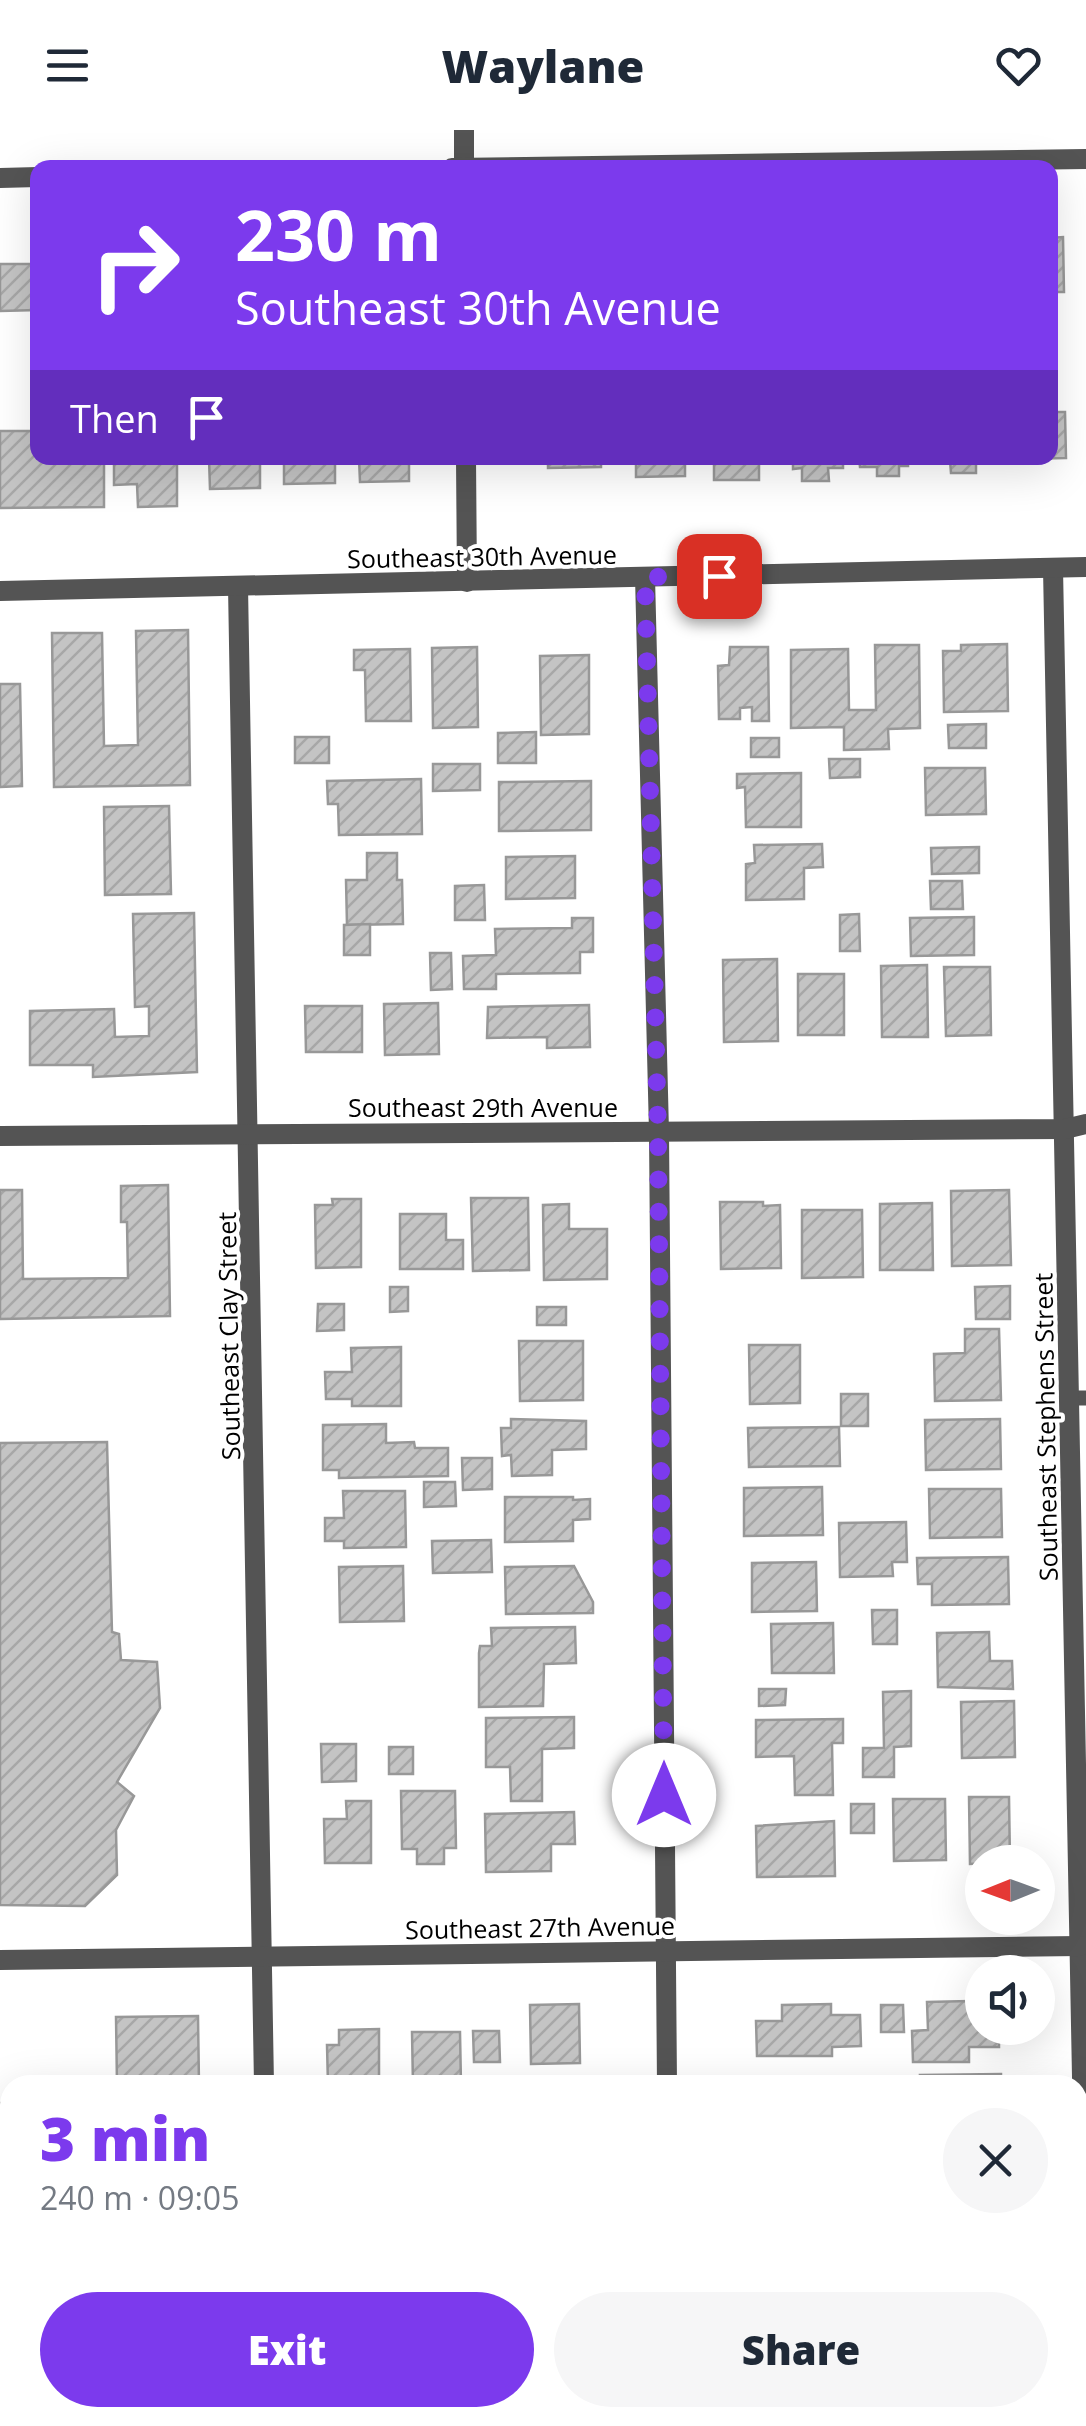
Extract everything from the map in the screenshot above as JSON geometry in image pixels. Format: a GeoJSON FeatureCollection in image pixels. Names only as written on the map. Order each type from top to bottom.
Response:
{"type":"FeatureCollection","features":[{"type":"Feature","properties":{"kind":"street"},"geometry":{"type":"LineString","coordinates":[[464,130],[464,160]]}},
{"type":"Feature","properties":{"kind":"street"},"geometry":{"type":"LineString","coordinates":[[1008,160],[1086,159]]}},
{"type":"Feature","properties":{"kind":"street"},"geometry":{"type":"LineString","coordinates":[[0,178],[30,178]]}},
{"type":"Feature","properties":{"kind":"street"},"geometry":{"type":"LineString","coordinates":[[466,465],[468,582]]}},
{"type":"Feature","properties":{"kind":"street","name":"Southeast 30th Avenue"},"geometry":{"type":"LineString","coordinates":[[0,592],[1086,567]]}},
{"type":"Feature","properties":{"kind":"street","name":"Southeast Stephens Street"},"geometry":{"type":"LineString","coordinates":[[1052,568],[1076,1126],[1084,2071]]}},
{"type":"Feature","properties":{"kind":"street"},"geometry":{"type":"LineString","coordinates":[[645,577],[658,1132],[667,2075]]}},
{"type":"Feature","properties":{"kind":"street","name":"Southeast Clay Street"},"geometry":{"type":"LineString","coordinates":[[238,586],[264,2075]]}},
{"type":"Feature","properties":{"kind":"street","name":"Southeast 29th Avenue"},"geometry":{"type":"LineString","coordinates":[[0,1136],[1076,1126]]}},
{"type":"Feature","properties":{"kind":"street","name":"Southeast 27th Avenue"},"geometry":{"type":"LineString","coordinates":[[0,1960],[1080,1946]]}},
{"type":"Feature","properties":{"kind":"building"},"geometry":{"type":"Polygon","coordinates":[[[1058,237],[1063,237],[1064,292],[1058,292],[1058,237]]]}},
{"type":"Feature","properties":{"kind":"building"},"geometry":{"type":"Polygon","coordinates":[[[0,264],[30,264],[30,310],[0,311],[0,264]]]}},
{"type":"Feature","properties":{"kind":"building"},"geometry":{"type":"Polygon","coordinates":[[[1058,412],[1065,412],[1066,458],[1058,458],[1058,412]]]}},
{"type":"Feature","properties":{"kind":"building"},"geometry":{"type":"Polygon","coordinates":[[[0,431],[30,431],[30,465],[104,465],[104,507],[0,508],[0,431]]]}},
{"type":"Feature","properties":{"kind":"building"},"geometry":{"type":"Polygon","coordinates":[[[114,465],[177,465],[177,506],[138,507],[137,484],[114,485],[114,465]]]}},
{"type":"Feature","properties":{"kind":"building"},"geometry":{"type":"Polygon","coordinates":[[[209,465],[260,465],[260,488],[210,489],[209,465]]]}},
{"type":"Feature","properties":{"kind":"building"},"geometry":{"type":"Polygon","coordinates":[[[284,465],[335,465],[335,483],[284,484],[284,465]]]}},
{"type":"Feature","properties":{"kind":"building"},"geometry":{"type":"Polygon","coordinates":[[[359,465],[409,465],[409,481],[360,482],[359,465]]]}},
{"type":"Feature","properties":{"kind":"building"},"geometry":{"type":"Polygon","coordinates":[[[548,465],[601,465],[601,467],[548,465]]]}},
{"type":"Feature","properties":{"kind":"building"},"geometry":{"type":"Polygon","coordinates":[[[636,465],[685,465],[685,476],[636,477],[636,465]]]}},
{"type":"Feature","properties":{"kind":"building"},"geometry":{"type":"Polygon","coordinates":[[[714,465],[759,465],[759,480],[714,480],[714,465]]]}},
{"type":"Feature","properties":{"kind":"building"},"geometry":{"type":"Polygon","coordinates":[[[793,465],[843,465],[828,468],[829,481],[802,481],[802,468],[793,469],[793,465]]]}},
{"type":"Feature","properties":{"kind":"building"},"geometry":{"type":"Polygon","coordinates":[[[908,465],[899,466],[899,476],[877,476],[877,467],[860,467],[908,465]]]}},
{"type":"Feature","properties":{"kind":"building"},"geometry":{"type":"Polygon","coordinates":[[[950,465],[976,465],[976,473],[951,473],[950,465]]]}},
{"type":"Feature","properties":{"kind":"building"},"geometry":{"type":"Polygon","coordinates":[[[188,630],[190,785],[54,787],[52,633],[102,633],[104,746],[138,745],[136,631],[188,630]]]}},
{"type":"Feature","properties":{"kind":"building"},"geometry":{"type":"Polygon","coordinates":[[[1007,644],[1008,711],[944,712],[943,651],[961,651],[961,645],[1007,644]]]}},
{"type":"Feature","properties":{"kind":"building"},"geometry":{"type":"Polygon","coordinates":[[[875,645],[919,645],[920,728],[888,729],[889,749],[844,750],[844,727],[791,728],[791,650],[848,649],[849,710],[876,710],[875,645]]]}},
{"type":"Feature","properties":{"kind":"building"},"geometry":{"type":"Polygon","coordinates":[[[477,647],[478,727],[433,728],[432,648],[477,647]]]}},
{"type":"Feature","properties":{"kind":"building"},"geometry":{"type":"Polygon","coordinates":[[[730,647],[768,647],[769,721],[752,721],[752,707],[740,708],[740,719],[719,719],[718,666],[729,665],[730,647]]]}},
{"type":"Feature","properties":{"kind":"building"},"geometry":{"type":"Polygon","coordinates":[[[410,649],[411,721],[366,721],[365,670],[354,670],[354,650],[410,649]]]}},
{"type":"Feature","properties":{"kind":"building"},"geometry":{"type":"Polygon","coordinates":[[[589,655],[589,734],[541,735],[540,656],[589,655]]]}},
{"type":"Feature","properties":{"kind":"building"},"geometry":{"type":"Polygon","coordinates":[[[0,684],[20,684],[22,786],[0,787],[0,684]]]}},
{"type":"Feature","properties":{"kind":"building"},"geometry":{"type":"Polygon","coordinates":[[[986,724],[986,748],[949,748],[948,725],[986,724]]]}},
{"type":"Feature","properties":{"kind":"building"},"geometry":{"type":"Polygon","coordinates":[[[536,732],[536,763],[498,763],[498,733],[536,732]]]}},
{"type":"Feature","properties":{"kind":"building"},"geometry":{"type":"Polygon","coordinates":[[[295,737],[329,737],[329,763],[295,763],[295,737]]]}},
{"type":"Feature","properties":{"kind":"building"},"geometry":{"type":"Polygon","coordinates":[[[751,738],[779,738],[779,757],[751,757],[751,738]]]}},
{"type":"Feature","properties":{"kind":"building"},"geometry":{"type":"Polygon","coordinates":[[[829,759],[860,759],[860,777],[830,778],[829,759]]]}},
{"type":"Feature","properties":{"kind":"building"},"geometry":{"type":"Polygon","coordinates":[[[433,764],[480,764],[480,790],[433,791],[433,764]]]}},
{"type":"Feature","properties":{"kind":"building"},"geometry":{"type":"Polygon","coordinates":[[[925,768],[985,768],[986,814],[926,815],[925,768]]]}},
{"type":"Feature","properties":{"kind":"building"},"geometry":{"type":"Polygon","coordinates":[[[801,773],[801,827],[746,827],[745,787],[737,788],[737,774],[801,773]]]}},
{"type":"Feature","properties":{"kind":"building"},"geometry":{"type":"Polygon","coordinates":[[[421,779],[422,834],[339,835],[338,804],[328,804],[327,781],[421,779]]]}},
{"type":"Feature","properties":{"kind":"building"},"geometry":{"type":"Polygon","coordinates":[[[591,781],[591,830],[499,831],[499,782],[591,781]]]}},
{"type":"Feature","properties":{"kind":"building"},"geometry":{"type":"Polygon","coordinates":[[[169,806],[171,894],[105,895],[104,807],[169,806]]]}},
{"type":"Feature","properties":{"kind":"building"},"geometry":{"type":"Polygon","coordinates":[[[822,844],[823,867],[804,868],[804,899],[746,900],[746,864],[755,863],[754,845],[822,844]]]}},
{"type":"Feature","properties":{"kind":"building"},"geometry":{"type":"Polygon","coordinates":[[[979,847],[979,873],[932,874],[931,848],[979,847]]]}},
{"type":"Feature","properties":{"kind":"building"},"geometry":{"type":"Polygon","coordinates":[[[367,853],[397,853],[403,924],[347,925],[346,880],[367,880],[367,853]]]}},
{"type":"Feature","properties":{"kind":"building"},"geometry":{"type":"Polygon","coordinates":[[[575,856],[575,898],[506,899],[506,857],[575,856]]]}},
{"type":"Feature","properties":{"kind":"building"},"geometry":{"type":"Polygon","coordinates":[[[930,881],[962,881],[963,909],[931,909],[930,881]]]}},
{"type":"Feature","properties":{"kind":"building"},"geometry":{"type":"Polygon","coordinates":[[[484,885],[485,920],[455,920],[455,886],[484,885]]]}},
{"type":"Feature","properties":{"kind":"building"},"geometry":{"type":"Polygon","coordinates":[[[194,913],[197,1072],[93,1077],[93,1065],[30,1065],[30,1011],[114,1009],[115,1037],[149,1036],[149,1006],[135,1007],[133,914],[194,913]]]}},
{"type":"Feature","properties":{"kind":"building"},"geometry":{"type":"Polygon","coordinates":[[[859,914],[860,951],[840,951],[840,915],[859,914]]]}},
{"type":"Feature","properties":{"kind":"building"},"geometry":{"type":"Polygon","coordinates":[[[974,917],[974,955],[911,956],[910,918],[974,917]]]}},
{"type":"Feature","properties":{"kind":"building"},"geometry":{"type":"Polygon","coordinates":[[[572,918],[593,918],[593,952],[580,952],[580,973],[496,974],[496,989],[464,989],[463,956],[496,955],[495,929],[572,928],[572,918]]]}},
{"type":"Feature","properties":{"kind":"building"},"geometry":{"type":"Polygon","coordinates":[[[370,924],[370,955],[344,955],[344,925],[370,924]]]}},
{"type":"Feature","properties":{"kind":"building"},"geometry":{"type":"Polygon","coordinates":[[[430,953],[451,953],[452,989],[431,990],[430,953]]]}},
{"type":"Feature","properties":{"kind":"building"},"geometry":{"type":"Polygon","coordinates":[[[777,959],[778,1041],[724,1042],[723,960],[777,959]]]}},
{"type":"Feature","properties":{"kind":"building"},"geometry":{"type":"Polygon","coordinates":[[[927,965],[928,1037],[882,1037],[881,966],[927,965]]]}},
{"type":"Feature","properties":{"kind":"building"},"geometry":{"type":"Polygon","coordinates":[[[944,967],[990,967],[991,1035],[946,1036],[944,967]]]}},
{"type":"Feature","properties":{"kind":"building"},"geometry":{"type":"Polygon","coordinates":[[[798,974],[844,974],[844,1035],[798,1035],[798,974]]]}},
{"type":"Feature","properties":{"kind":"building"},"geometry":{"type":"Polygon","coordinates":[[[438,1003],[439,1054],[385,1055],[384,1004],[438,1003]]]}},
{"type":"Feature","properties":{"kind":"building"},"geometry":{"type":"Polygon","coordinates":[[[589,1005],[590,1047],[547,1048],[547,1037],[487,1038],[488,1007],[589,1005]]]}},
{"type":"Feature","properties":{"kind":"building"},"geometry":{"type":"Polygon","coordinates":[[[305,1006],[362,1006],[362,1052],[306,1052],[305,1006]]]}},
{"type":"Feature","properties":{"kind":"building"},"geometry":{"type":"Polygon","coordinates":[[[168,1185],[170,1316],[0,1319],[0,1190],[22,1190],[23,1279],[128,1278],[127,1222],[121,1222],[121,1186],[168,1185]]]}},
{"type":"Feature","properties":{"kind":"building"},"geometry":{"type":"Polygon","coordinates":[[[1009,1190],[1011,1265],[952,1266],[951,1191],[1009,1190]]]}},
{"type":"Feature","properties":{"kind":"building"},"geometry":{"type":"Polygon","coordinates":[[[471,1198],[528,1198],[529,1270],[473,1271],[471,1198]]]}},
{"type":"Feature","properties":{"kind":"building"},"geometry":{"type":"Polygon","coordinates":[[[332,1199],[361,1199],[361,1267],[316,1268],[315,1205],[333,1205],[332,1199]]]}},
{"type":"Feature","properties":{"kind":"building"},"geometry":{"type":"Polygon","coordinates":[[[720,1202],[780,1205],[781,1268],[721,1269],[720,1202]]]}},
{"type":"Feature","properties":{"kind":"building"},"geometry":{"type":"Polygon","coordinates":[[[932,1203],[933,1270],[880,1270],[880,1204],[932,1203]]]}},
{"type":"Feature","properties":{"kind":"building"},"geometry":{"type":"Polygon","coordinates":[[[569,1204],[569,1229],[607,1229],[607,1279],[544,1280],[543,1205],[569,1204]]]}},
{"type":"Feature","properties":{"kind":"building"},"geometry":{"type":"Polygon","coordinates":[[[802,1210],[862,1210],[863,1277],[802,1278],[802,1210]]]}},
{"type":"Feature","properties":{"kind":"building"},"geometry":{"type":"Polygon","coordinates":[[[400,1214],[446,1214],[446,1240],[463,1240],[463,1269],[400,1269],[400,1214]]]}},
{"type":"Feature","properties":{"kind":"building"},"geometry":{"type":"Polygon","coordinates":[[[1010,1286],[1010,1319],[976,1319],[975,1287],[1010,1286]]]}},
{"type":"Feature","properties":{"kind":"building"},"geometry":{"type":"Polygon","coordinates":[[[390,1287],[408,1287],[408,1311],[390,1312],[390,1287]]]}},
{"type":"Feature","properties":{"kind":"building"},"geometry":{"type":"Polygon","coordinates":[[[318,1304],[344,1304],[344,1330],[317,1331],[318,1304]]]}},
{"type":"Feature","properties":{"kind":"building"},"geometry":{"type":"Polygon","coordinates":[[[537,1307],[566,1307],[566,1325],[537,1325],[537,1307]]]}},
{"type":"Feature","properties":{"kind":"building"},"geometry":{"type":"Polygon","coordinates":[[[965,1329],[999,1329],[1001,1400],[935,1401],[934,1354],[965,1353],[965,1329]]]}},
{"type":"Feature","properties":{"kind":"building"},"geometry":{"type":"Polygon","coordinates":[[[519,1341],[583,1341],[583,1400],[520,1401],[519,1341]]]}},
{"type":"Feature","properties":{"kind":"building"},"geometry":{"type":"Polygon","coordinates":[[[749,1345],[800,1345],[800,1403],[750,1404],[749,1345]]]}},
{"type":"Feature","properties":{"kind":"building"},"geometry":{"type":"Polygon","coordinates":[[[401,1347],[401,1406],[352,1406],[352,1399],[326,1399],[325,1372],[352,1372],[351,1348],[401,1347]]]}},
{"type":"Feature","properties":{"kind":"building"},"geometry":{"type":"Polygon","coordinates":[[[841,1394],[868,1394],[868,1426],[841,1426],[841,1394]]]}},
{"type":"Feature","properties":{"kind":"building"},"geometry":{"type":"Polygon","coordinates":[[[511,1419],[586,1421],[586,1449],[552,1450],[552,1475],[512,1476],[511,1455],[502,1456],[501,1428],[511,1428],[511,1419]]]}},
{"type":"Feature","properties":{"kind":"building"},"geometry":{"type":"Polygon","coordinates":[[[1000,1419],[1001,1469],[926,1470],[925,1420],[1000,1419]]]}},
{"type":"Feature","properties":{"kind":"building"},"geometry":{"type":"Polygon","coordinates":[[[386,1424],[386,1443],[414,1442],[415,1448],[448,1448],[448,1476],[339,1478],[339,1470],[323,1470],[323,1425],[386,1424]]]}},
{"type":"Feature","properties":{"kind":"building"},"geometry":{"type":"Polygon","coordinates":[[[839,1427],[840,1466],[749,1467],[748,1428],[839,1427]]]}},
{"type":"Feature","properties":{"kind":"building"},"geometry":{"type":"Polygon","coordinates":[[[107,1442],[112,1632],[119,1634],[121,1660],[157,1662],[160,1708],[117,1782],[134,1796],[116,1830],[117,1875],[85,1906],[0,1905],[0,1443],[107,1442]]]}},
{"type":"Feature","properties":{"kind":"building"},"geometry":{"type":"Polygon","coordinates":[[[462,1458],[492,1458],[492,1489],[463,1490],[462,1458]]]}},
{"type":"Feature","properties":{"kind":"building"},"geometry":{"type":"Polygon","coordinates":[[[424,1482],[455,1482],[456,1506],[424,1507],[424,1482]]]}},
{"type":"Feature","properties":{"kind":"building"},"geometry":{"type":"Polygon","coordinates":[[[822,1487],[823,1535],[744,1536],[744,1488],[822,1487]]]}},
{"type":"Feature","properties":{"kind":"building"},"geometry":{"type":"Polygon","coordinates":[[[929,1489],[1001,1489],[1002,1537],[930,1538],[929,1489]]]}},
{"type":"Feature","properties":{"kind":"building"},"geometry":{"type":"Polygon","coordinates":[[[343,1491],[405,1491],[406,1547],[344,1548],[344,1541],[325,1541],[325,1518],[344,1518],[343,1491]]]}},
{"type":"Feature","properties":{"kind":"building"},"geometry":{"type":"Polygon","coordinates":[[[505,1497],[590,1499],[590,1519],[573,1520],[573,1541],[505,1542],[505,1497]]]}},
{"type":"Feature","properties":{"kind":"building"},"geometry":{"type":"Polygon","coordinates":[[[906,1522],[907,1562],[892,1562],[893,1576],[840,1577],[839,1523],[906,1522]]]}},
{"type":"Feature","properties":{"kind":"building"},"geometry":{"type":"Polygon","coordinates":[[[491,1540],[492,1572],[433,1573],[432,1541],[491,1540]]]}},
{"type":"Feature","properties":{"kind":"building"},"geometry":{"type":"Polygon","coordinates":[[[1008,1557],[1009,1604],[932,1605],[932,1584],[918,1584],[917,1558],[1008,1557]]]}},
{"type":"Feature","properties":{"kind":"building"},"geometry":{"type":"Polygon","coordinates":[[[816,1562],[817,1611],[752,1612],[752,1563],[816,1562]]]}},
{"type":"Feature","properties":{"kind":"building"},"geometry":{"type":"Polygon","coordinates":[[[403,1566],[404,1621],[340,1622],[339,1567],[403,1566]]]}},
{"type":"Feature","properties":{"kind":"building"},"geometry":{"type":"Polygon","coordinates":[[[574,1566],[593,1602],[593,1613],[506,1614],[505,1567],[574,1566]]]}},
{"type":"Feature","properties":{"kind":"building"},"geometry":{"type":"Polygon","coordinates":[[[872,1610],[897,1610],[897,1644],[873,1644],[872,1610]]]}},
{"type":"Feature","properties":{"kind":"building"},"geometry":{"type":"Polygon","coordinates":[[[833,1623],[834,1673],[772,1673],[771,1624],[833,1623]]]}},
{"type":"Feature","properties":{"kind":"building"},"geometry":{"type":"Polygon","coordinates":[[[575,1627],[576,1663],[544,1664],[543,1706],[479,1707],[480,1646],[492,1646],[491,1628],[575,1627]]]}},
{"type":"Feature","properties":{"kind":"building"},"geometry":{"type":"Polygon","coordinates":[[[989,1632],[990,1661],[1012,1661],[1013,1689],[938,1687],[937,1633],[989,1632]]]}},
{"type":"Feature","properties":{"kind":"building"},"geometry":{"type":"Polygon","coordinates":[[[759,1689],[786,1689],[785,1705],[759,1706],[759,1689]]]}},
{"type":"Feature","properties":{"kind":"building"},"geometry":{"type":"Polygon","coordinates":[[[911,1691],[911,1746],[894,1747],[894,1777],[863,1777],[863,1748],[884,1748],[883,1692],[911,1691]]]}},
{"type":"Feature","properties":{"kind":"building"},"geometry":{"type":"Polygon","coordinates":[[[1014,1701],[1015,1757],[962,1758],[961,1702],[1014,1701]]]}},
{"type":"Feature","properties":{"kind":"building"},"geometry":{"type":"Polygon","coordinates":[[[574,1717],[574,1748],[542,1749],[542,1801],[511,1801],[510,1767],[486,1767],[486,1718],[574,1717]]]}},
{"type":"Feature","properties":{"kind":"building"},"geometry":{"type":"Polygon","coordinates":[[[843,1719],[843,1743],[832,1743],[833,1795],[795,1795],[794,1756],[756,1757],[756,1720],[843,1719]]]}},
{"type":"Feature","properties":{"kind":"building"},"geometry":{"type":"Polygon","coordinates":[[[321,1744],[356,1744],[356,1781],[322,1782],[321,1744]]]}},
{"type":"Feature","properties":{"kind":"building"},"geometry":{"type":"Polygon","coordinates":[[[389,1747],[413,1747],[413,1774],[389,1774],[389,1747]]]}},
{"type":"Feature","properties":{"kind":"building"},"geometry":{"type":"Polygon","coordinates":[[[401,1791],[455,1791],[456,1848],[444,1848],[444,1864],[417,1864],[417,1849],[402,1849],[401,1791]]]}},
{"type":"Feature","properties":{"kind":"building"},"geometry":{"type":"Polygon","coordinates":[[[969,1797],[1009,1797],[1010,1845],[970,1845],[969,1797]]]}},
{"type":"Feature","properties":{"kind":"building"},"geometry":{"type":"Polygon","coordinates":[[[893,1799],[945,1799],[946,1860],[894,1861],[893,1799]]]}},
{"type":"Feature","properties":{"kind":"building"},"geometry":{"type":"Polygon","coordinates":[[[346,1801],[371,1801],[371,1863],[325,1863],[324,1819],[347,1819],[346,1801]]]}},
{"type":"Feature","properties":{"kind":"building"},"geometry":{"type":"Polygon","coordinates":[[[851,1804],[874,1804],[874,1833],[851,1833],[851,1804]]]}},
{"type":"Feature","properties":{"kind":"building"},"geometry":{"type":"Polygon","coordinates":[[[574,1812],[575,1844],[551,1844],[551,1871],[486,1872],[485,1814],[574,1812]]]}},
{"type":"Feature","properties":{"kind":"building"},"geometry":{"type":"Polygon","coordinates":[[[834,1821],[835,1876],[757,1877],[756,1826],[834,1821]]]}},
{"type":"Feature","properties":{"kind":"building"},"geometry":{"type":"Polygon","coordinates":[[[965,2001],[965,2045],[999,2047],[969,2047],[969,2062],[913,2062],[912,2031],[928,2030],[927,2002],[965,2001]]]}},
{"type":"Feature","properties":{"kind":"building"},"geometry":{"type":"Polygon","coordinates":[[[579,2004],[580,2063],[531,2064],[530,2005],[579,2004]]]}},
{"type":"Feature","properties":{"kind":"building"},"geometry":{"type":"Polygon","coordinates":[[[831,2004],[831,2015],[860,2015],[861,2046],[832,2047],[832,2056],[757,2056],[756,2021],[782,2021],[782,2005],[831,2004]]]}},
{"type":"Feature","properties":{"kind":"building"},"geometry":{"type":"Polygon","coordinates":[[[881,2005],[903,2005],[904,2032],[881,2032],[881,2005]]]}},
{"type":"Feature","properties":{"kind":"building"},"geometry":{"type":"Polygon","coordinates":[[[198,2016],[199,2075],[117,2075],[116,2017],[198,2016]]]}},
{"type":"Feature","properties":{"kind":"building"},"geometry":{"type":"Polygon","coordinates":[[[379,2029],[379,2075],[328,2075],[327,2045],[339,2045],[339,2030],[379,2029]]]}},
{"type":"Feature","properties":{"kind":"building"},"geometry":{"type":"Polygon","coordinates":[[[473,2031],[499,2031],[500,2062],[474,2062],[473,2031]]]}},
{"type":"Feature","properties":{"kind":"building"},"geometry":{"type":"Polygon","coordinates":[[[412,2032],[460,2032],[461,2075],[413,2075],[412,2032]]]}},
{"type":"Feature","properties":{"kind":"route"},"geometry":{"type":"LineString","coordinates":[[664,1795],[658,1132],[645,577],[719,576]]}}]}
